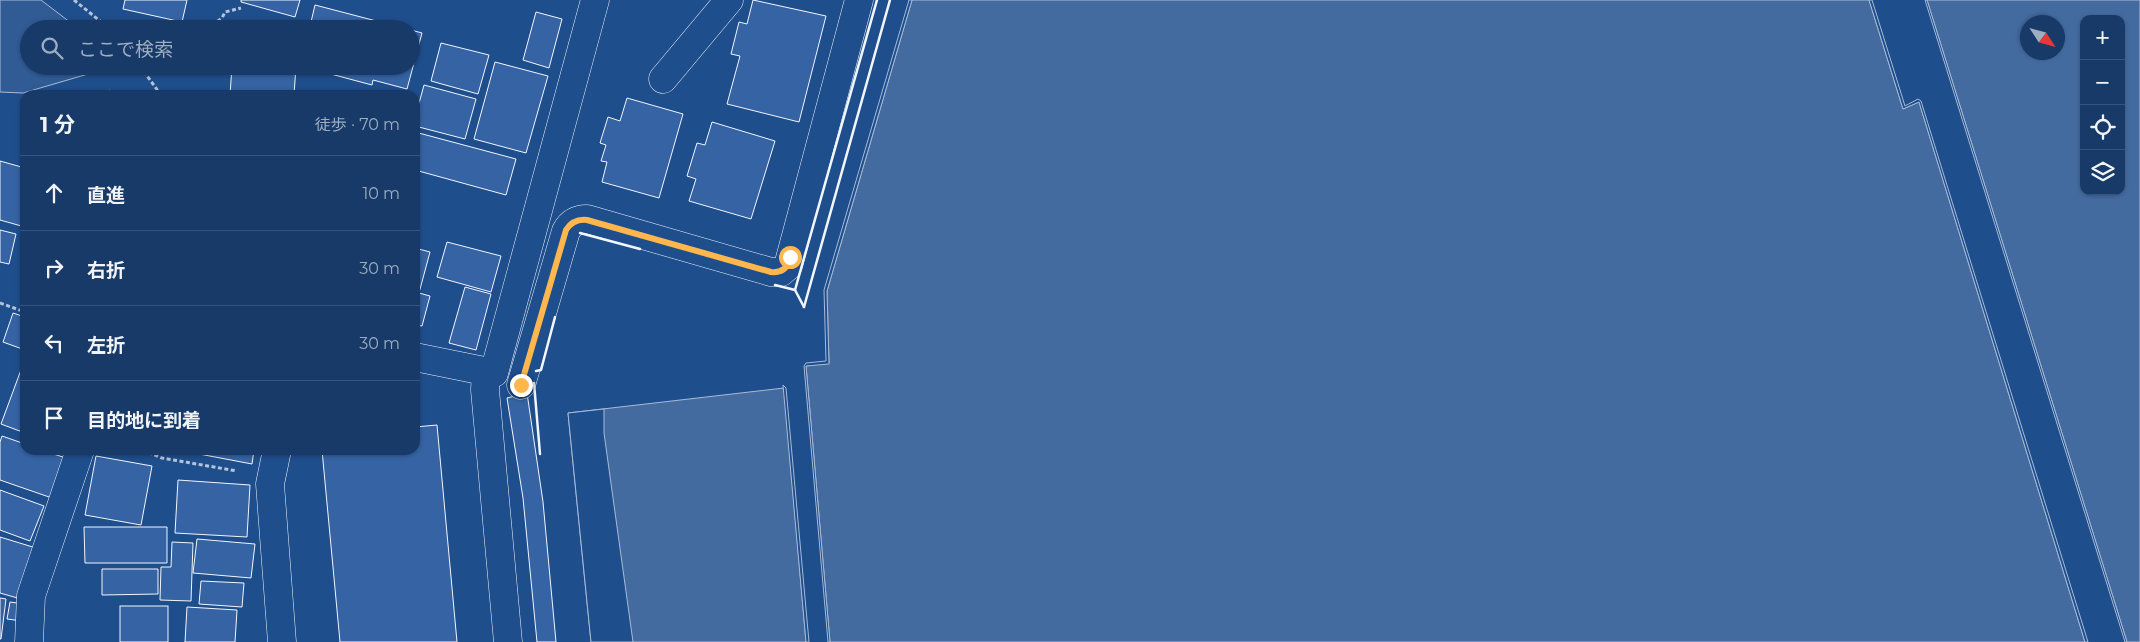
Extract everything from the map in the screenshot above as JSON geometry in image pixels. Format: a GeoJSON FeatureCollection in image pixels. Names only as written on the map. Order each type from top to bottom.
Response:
{"type":"FeatureCollection","features":[{"type":"Feature","properties":{"kind":"street"},"geometry":{"type":"LineString","coordinates":[[420,358],[494,373],[595,0]]}},
{"type":"Feature","properties":{"kind":"street"},"geometry":{"type":"LineString","coordinates":[[663,79],[729,0]]}},
{"type":"Feature","properties":{"kind":"street"},"geometry":{"type":"LineString","coordinates":[[521,385],[566,230],[577,220],[587,220],[771,272],[780,272],[788,266],[859,0]]}},
{"type":"Feature","properties":{"kind":"street"},"geometry":{"type":"LineString","coordinates":[[486,372],[485,390],[508,642]]}},
{"type":"Feature","properties":{"kind":"street"},"geometry":{"type":"LineString","coordinates":[[29,642],[31,596],[78,455]]}},
{"type":"Feature","properties":{"kind":"street"},"geometry":{"type":"LineString","coordinates":[[276,455],[270,484],[282,642]]}},
{"type":"Feature","properties":{"kind":"path"},"geometry":{"type":"LineString","coordinates":[[74,0],[99,20]]}},
{"type":"Feature","properties":{"kind":"path"},"geometry":{"type":"LineString","coordinates":[[219,20],[225,12],[241,8]]}},
{"type":"Feature","properties":{"kind":"path"},"geometry":{"type":"LineString","coordinates":[[147,75],[157,90]]}},
{"type":"Feature","properties":{"kind":"path"},"geometry":{"type":"LineString","coordinates":[[0,304],[20,310]]}},
{"type":"Feature","properties":{"kind":"path"},"geometry":{"type":"LineString","coordinates":[[156,455],[162,458],[272,477]]}},
{"type":"Feature","properties":{"kind":"shaded area"},"geometry":{"type":"Polygon","coordinates":[[[0,0],[41,0],[67,20],[20,20],[20,75],[85,75],[33,90],[20,90],[20,93],[0,92],[0,0]]]}},
{"type":"Feature","properties":{"kind":"shaded area"},"geometry":{"type":"Polygon","coordinates":[[[912,0],[1869,0],[1903,109],[1919,102],[2085,642],[830,642],[806,366],[829,363],[827,291],[912,0]]]}},
{"type":"Feature","properties":{"kind":"shaded area"},"geometry":{"type":"Polygon","coordinates":[[[1927,0],[2140,0],[2140,642],[2127,642],[1927,0]]]}},
{"type":"Feature","properties":{"kind":"shaded area"},"geometry":{"type":"Polygon","coordinates":[[[784,388],[806,642],[591,642],[568,413],[784,388]]]}},
{"type":"Feature","properties":{"kind":"pier"},"geometry":{"type":"Polygon","coordinates":[[[909,0],[912,0],[827,291],[829,364],[806,366],[830,642],[828,642],[804,366],[806,363],[826,361],[824,290],[909,0]]]}},
{"type":"Feature","properties":{"kind":"pier"},"geometry":{"type":"Polygon","coordinates":[[[1869,0],[1872,0],[1905,106],[1918,99],[1921,101],[2088,642],[2085,642],[1919,102],[1903,109],[1869,0]]]}},
{"type":"Feature","properties":{"kind":"pier"},"geometry":{"type":"Polygon","coordinates":[[[1925,0],[1927,0],[2127,642],[2125,642],[1925,0]]]}},
{"type":"Feature","properties":{"kind":"pier"},"geometry":{"type":"Polygon","coordinates":[[[783,385],[786,388],[809,642],[806,642],[783,385]]]}},
{"type":"Feature","properties":{"kind":"pier"},"geometry":{"type":"Polygon","coordinates":[[[604,409],[604,433],[633,642],[591,642],[568,413],[604,409]]]}},
{"type":"Feature","properties":{"kind":"building"},"geometry":{"type":"Polygon","coordinates":[[[125,0],[187,0],[182,20],[173,20],[123,9],[125,0]]]}},
{"type":"Feature","properties":{"kind":"building"},"geometry":{"type":"Polygon","coordinates":[[[241,0],[300,0],[295,17],[241,2],[241,0]]]}},
{"type":"Feature","properties":{"kind":"building"},"geometry":{"type":"Polygon","coordinates":[[[753,0],[826,16],[799,122],[727,104],[740,56],[731,54],[739,22],[747,24],[753,0]]]}},
{"type":"Feature","properties":{"kind":"building"},"geometry":{"type":"Polygon","coordinates":[[[315,5],[372,20],[311,20],[315,5]]]}},
{"type":"Feature","properties":{"kind":"building"},"geometry":{"type":"Polygon","coordinates":[[[536,12],[562,19],[549,68],[523,60],[536,12]]]}},
{"type":"Feature","properties":{"kind":"building"},"geometry":{"type":"Polygon","coordinates":[[[441,43],[489,55],[478,94],[431,81],[441,43]]]}},
{"type":"Feature","properties":{"kind":"building"},"geometry":{"type":"Polygon","coordinates":[[[495,62],[548,76],[526,153],[474,139],[495,62]]]}},
{"type":"Feature","properties":{"kind":"building"},"geometry":{"type":"Polygon","coordinates":[[[231,75],[295,75],[294,90],[230,90],[231,75]]]}},
{"type":"Feature","properties":{"kind":"building"},"geometry":{"type":"Polygon","coordinates":[[[334,75],[411,75],[407,89],[373,80],[372,85],[334,75]]]}},
{"type":"Feature","properties":{"kind":"building"},"geometry":{"type":"Polygon","coordinates":[[[424,85],[476,99],[465,139],[420,127],[420,100],[424,85]]]}},
{"type":"Feature","properties":{"kind":"building"},"geometry":{"type":"Polygon","coordinates":[[[627,98],[683,114],[659,198],[602,182],[607,162],[601,161],[606,145],[600,143],[608,117],[620,121],[627,98]]]}},
{"type":"Feature","properties":{"kind":"building"},"geometry":{"type":"Polygon","coordinates":[[[712,122],[775,141],[751,219],[689,201],[696,179],[687,176],[697,143],[705,145],[712,122]]]}},
{"type":"Feature","properties":{"kind":"building"},"geometry":{"type":"Polygon","coordinates":[[[420,133],[516,159],[506,195],[420,171],[420,133]]]}},
{"type":"Feature","properties":{"kind":"building"},"geometry":{"type":"Polygon","coordinates":[[[0,161],[20,167],[20,226],[0,220],[0,161]]]}},
{"type":"Feature","properties":{"kind":"building"},"geometry":{"type":"Polygon","coordinates":[[[0,230],[16,234],[9,264],[0,262],[0,230]]]}},
{"type":"Feature","properties":{"kind":"building"},"geometry":{"type":"Polygon","coordinates":[[[447,242],[501,256],[491,292],[437,277],[447,242]]]}},
{"type":"Feature","properties":{"kind":"building"},"geometry":{"type":"Polygon","coordinates":[[[420,249],[430,252],[420,289],[420,249]]]}},
{"type":"Feature","properties":{"kind":"building"},"geometry":{"type":"Polygon","coordinates":[[[465,287],[491,294],[476,350],[449,343],[465,287]]]}},
{"type":"Feature","properties":{"kind":"building"},"geometry":{"type":"Polygon","coordinates":[[[420,293],[430,296],[422,326],[420,326],[420,293]]]}},
{"type":"Feature","properties":{"kind":"building"},"geometry":{"type":"Polygon","coordinates":[[[13,313],[20,315],[20,348],[3,342],[13,313]]]}},
{"type":"Feature","properties":{"kind":"building"},"geometry":{"type":"Polygon","coordinates":[[[20,373],[20,431],[1,424],[20,373]]]}},
{"type":"Feature","properties":{"kind":"building"},"geometry":{"type":"Polygon","coordinates":[[[527,393],[543,502],[556,642],[537,642],[523,498],[507,398],[527,393]]]}},
{"type":"Feature","properties":{"kind":"building"},"geometry":{"type":"Polygon","coordinates":[[[437,425],[457,642],[340,642],[322,455],[420,455],[420,427],[437,425]]]}},
{"type":"Feature","properties":{"kind":"building"},"geometry":{"type":"Polygon","coordinates":[[[2,436],[20,442],[20,455],[57,455],[66,458],[52,498],[0,480],[0,442],[2,436]]]}},
{"type":"Feature","properties":{"kind":"building"},"geometry":{"type":"Polygon","coordinates":[[[204,455],[253,455],[252,464],[204,455]]]}},
{"type":"Feature","properties":{"kind":"building"},"geometry":{"type":"Polygon","coordinates":[[[96,456],[152,466],[141,525],[85,515],[96,456]]]}},
{"type":"Feature","properties":{"kind":"building"},"geometry":{"type":"Polygon","coordinates":[[[178,480],[250,485],[247,537],[175,533],[178,480]]]}},
{"type":"Feature","properties":{"kind":"building"},"geometry":{"type":"Polygon","coordinates":[[[0,490],[44,506],[30,541],[0,530],[0,490]]]}},
{"type":"Feature","properties":{"kind":"building"},"geometry":{"type":"Polygon","coordinates":[[[84,527],[167,527],[167,563],[85,563],[84,527]]]}},
{"type":"Feature","properties":{"kind":"building"},"geometry":{"type":"Polygon","coordinates":[[[0,537],[36,548],[21,599],[0,593],[0,537]]]}},
{"type":"Feature","properties":{"kind":"building"},"geometry":{"type":"Polygon","coordinates":[[[197,539],[255,544],[251,578],[193,573],[197,539]]]}},
{"type":"Feature","properties":{"kind":"building"},"geometry":{"type":"Polygon","coordinates":[[[172,542],[193,543],[191,601],[160,600],[161,567],[171,567],[172,542]]]}},
{"type":"Feature","properties":{"kind":"building"},"geometry":{"type":"Polygon","coordinates":[[[102,569],[158,569],[158,594],[102,595],[102,569]]]}},
{"type":"Feature","properties":{"kind":"building"},"geometry":{"type":"Polygon","coordinates":[[[201,581],[244,583],[242,607],[199,604],[201,581]]]}},
{"type":"Feature","properties":{"kind":"building"},"geometry":{"type":"Polygon","coordinates":[[[0,598],[6,599],[1,639],[0,639],[0,598]]]}},
{"type":"Feature","properties":{"kind":"building"},"geometry":{"type":"Polygon","coordinates":[[[10,602],[25,604],[22,621],[7,619],[10,602]]]}},
{"type":"Feature","properties":{"kind":"building"},"geometry":{"type":"Polygon","coordinates":[[[120,606],[168,606],[168,642],[120,642],[120,606]]]}},
{"type":"Feature","properties":{"kind":"building"},"geometry":{"type":"Polygon","coordinates":[[[187,607],[237,610],[235,642],[185,642],[187,607]]]}},
{"type":"Feature","properties":{"kind":"wall"},"geometry":{"type":"LineString","coordinates":[[804,307],[795,290],[877,0]]}},
{"type":"Feature","properties":{"kind":"wall"},"geometry":{"type":"LineString","coordinates":[[804,307],[890,0]]}},
{"type":"Feature","properties":{"kind":"wall"},"geometry":{"type":"LineString","coordinates":[[580,233],[640,249]]}},
{"type":"Feature","properties":{"kind":"wall"},"geometry":{"type":"LineString","coordinates":[[775,285],[795,290]]}},
{"type":"Feature","properties":{"kind":"wall"},"geometry":{"type":"LineString","coordinates":[[536,371],[541,370],[555,317]]}},
{"type":"Feature","properties":{"kind":"wall"},"geometry":{"type":"LineString","coordinates":[[534,383],[540,454]]}},
{"type":"Feature","properties":{"kind":"route"},"geometry":{"type":"LineString","coordinates":[[521,385],[566,230],[577,220],[587,220],[771,272],[780,272],[788,266],[790,257]]}}]}
